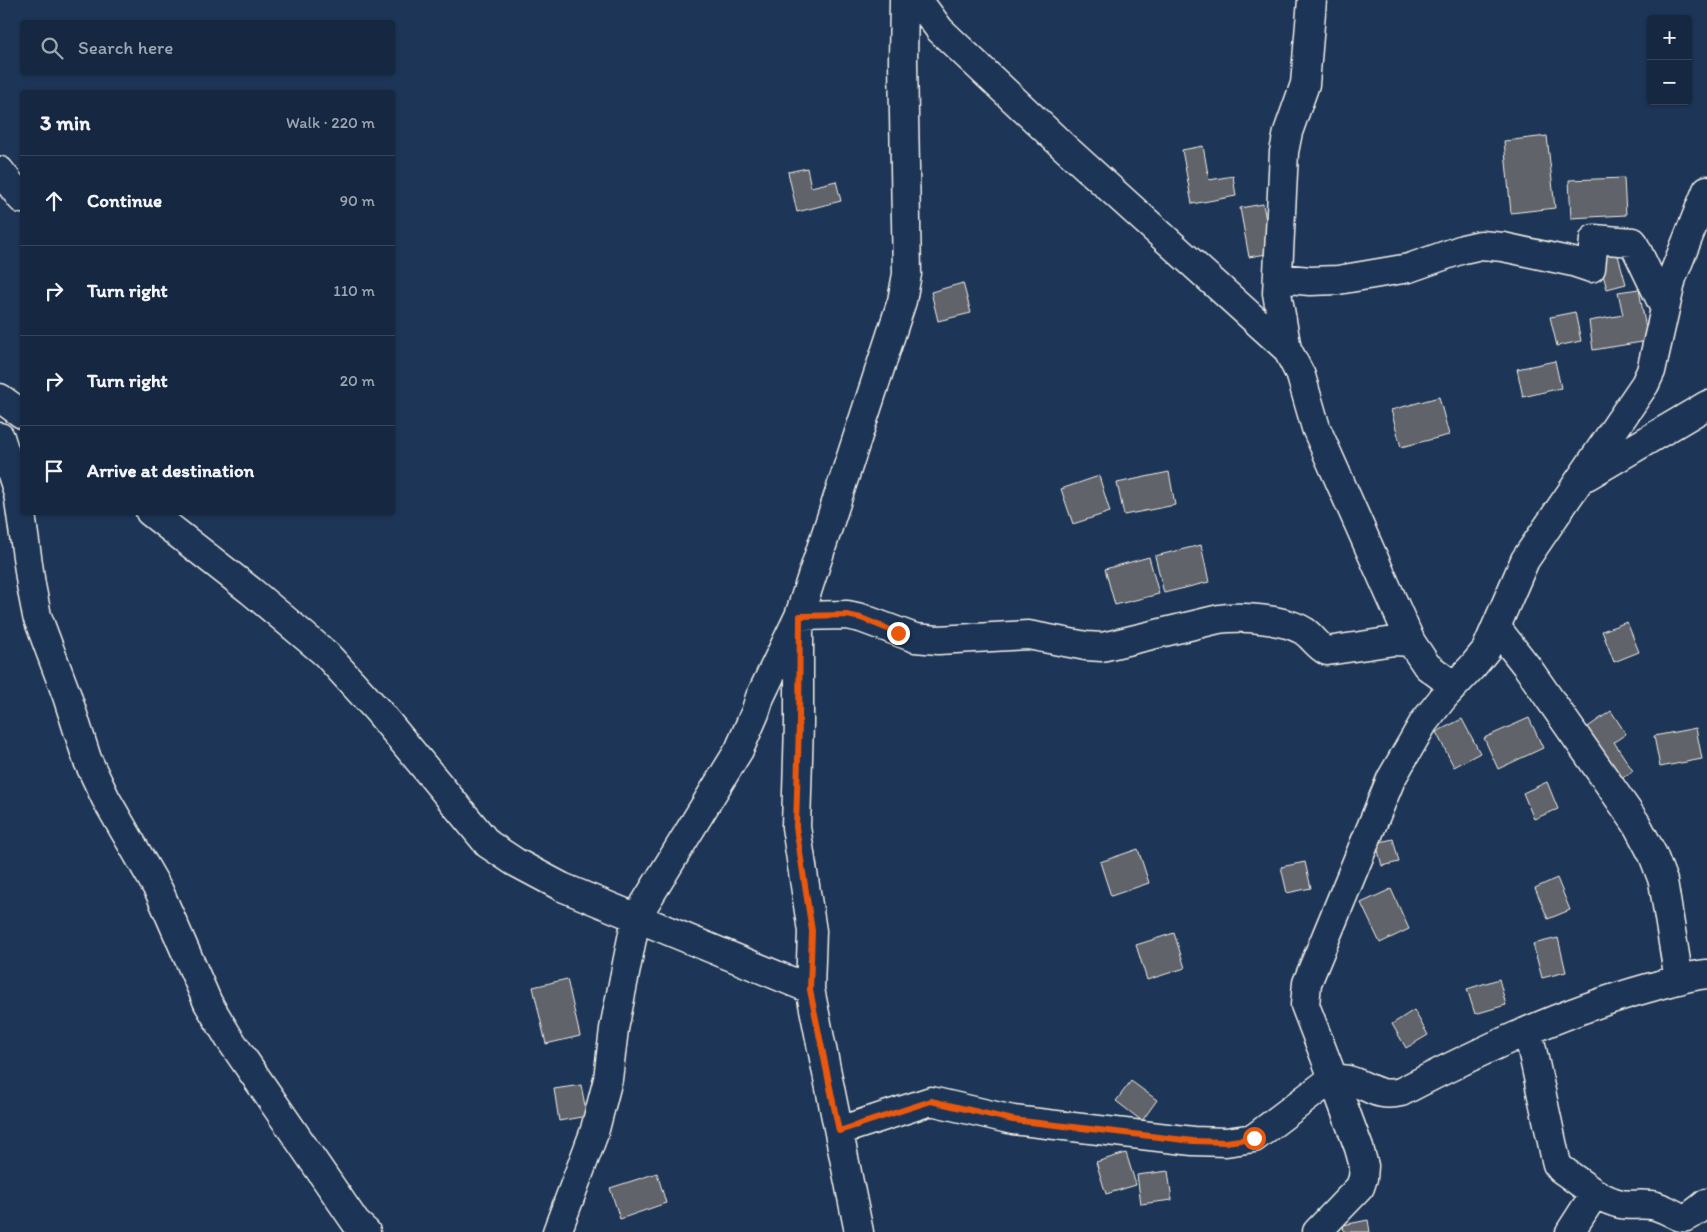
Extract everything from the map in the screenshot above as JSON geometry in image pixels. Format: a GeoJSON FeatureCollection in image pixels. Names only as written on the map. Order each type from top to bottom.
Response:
{"type":"FeatureCollection","features":[{"type":"Feature","properties":{"kind":"street"},"geometry":{"type":"LineString","coordinates":[[558,1232],[594,1133],[608,1080],[614,1029],[636,918],[739,750],[756,713],[760,697],[800,616],[902,301],[907,274],[903,61],[904,0]]}},
{"type":"Feature","properties":{"kind":"street"},"geometry":{"type":"LineString","coordinates":[[918,0],[940,30],[1062,145],[1286,349],[1301,376],[1316,428],[1411,642],[1427,666],[1454,686]]}},
{"type":"Feature","properties":{"kind":"street"},"geometry":{"type":"LineString","coordinates":[[1286,349],[1277,293],[1284,152],[1288,132],[1304,84],[1312,0]]}},
{"type":"Feature","properties":{"kind":"street"},"geometry":{"type":"LineString","coordinates":[[0,171],[20,196]]}},
{"type":"Feature","properties":{"kind":"street"},"geometry":{"type":"LineString","coordinates":[[1318,1232],[1360,1186],[1364,1178],[1364,1166],[1305,1005],[1307,983],[1391,779],[1424,722],[1486,650],[1525,560],[1581,479],[1651,371],[1672,278],[1707,190]]}},
{"type":"Feature","properties":{"kind":"street"},"geometry":{"type":"LineString","coordinates":[[1278,278],[1310,281],[1338,280],[1408,268],[1463,249],[1481,245],[1504,247],[1573,262],[1591,268],[1594,239],[1634,242],[1664,308]]}},
{"type":"Feature","properties":{"kind":"street"},"geometry":{"type":"LineString","coordinates":[[0,398],[20,413]]}},
{"type":"Feature","properties":{"kind":"street"},"geometry":{"type":"LineString","coordinates":[[1581,479],[1707,405]]}},
{"type":"Feature","properties":{"kind":"street"},"geometry":{"type":"LineString","coordinates":[[0,437],[18,493],[20,507]]}},
{"type":"Feature","properties":{"kind":"street"},"geometry":{"type":"LineString","coordinates":[[21,515],[37,616],[67,696],[87,760],[106,799],[158,891],[208,1003],[229,1038],[360,1229]]}},
{"type":"Feature","properties":{"kind":"street"},"geometry":{"type":"LineString","coordinates":[[154,515],[326,654],[378,711],[488,844],[515,862],[562,887],[810,990]]}},
{"type":"Feature","properties":{"kind":"street"},"geometry":{"type":"LineString","coordinates":[[800,616],[847,615],[861,618],[915,638],[938,640],[1028,635],[1086,646],[1102,647],[1219,618],[1236,617],[1292,625],[1306,632],[1319,648],[1327,651],[1394,642],[1411,642]]}},
{"type":"Feature","properties":{"kind":"street"},"geometry":{"type":"LineString","coordinates":[[800,616],[796,827],[812,931],[810,990],[858,1232]]}},
{"type":"Feature","properties":{"kind":"street"},"geometry":{"type":"LineString","coordinates":[[1496,627],[1528,668],[1630,815],[1653,855],[1664,881],[1679,980]]}},
{"type":"Feature","properties":{"kind":"street"},"geometry":{"type":"LineString","coordinates":[[839,1131],[931,1101],[1013,1120],[1193,1141],[1226,1142],[1254,1138],[1332,1078],[1348,1080],[1371,1090],[1390,1095],[1402,1092],[1472,1055],[1528,1031],[1623,995],[1707,974]]}},
{"type":"Feature","properties":{"kind":"street"},"geometry":{"type":"LineString","coordinates":[[1528,1031],[1557,1164],[1561,1169],[1608,1200],[1624,1204],[1655,1206],[1682,1218],[1690,1217],[1707,1203]]}},
{"type":"Feature","properties":{"kind":"street"},"geometry":{"type":"LineString","coordinates":[[1570,1232],[1595,1193]]}},
{"type":"Feature","properties":{"kind":"building"},"geometry":{"type":"Polygon","coordinates":[[[1547,136],[1555,208],[1511,213],[1504,141],[1547,136]]]}},
{"type":"Feature","properties":{"kind":"building"},"geometry":{"type":"Polygon","coordinates":[[[1203,146],[1209,180],[1233,176],[1236,196],[1192,204],[1182,150],[1203,146]]]}},
{"type":"Feature","properties":{"kind":"building"},"geometry":{"type":"Polygon","coordinates":[[[807,168],[811,187],[836,181],[841,201],[797,212],[788,172],[807,168]]]}},
{"type":"Feature","properties":{"kind":"building"},"geometry":{"type":"Polygon","coordinates":[[[1624,178],[1626,215],[1571,218],[1569,180],[1624,178]]]}},
{"type":"Feature","properties":{"kind":"building"},"geometry":{"type":"Polygon","coordinates":[[[1263,204],[1272,253],[1249,257],[1240,208],[1263,204]]]}},
{"type":"Feature","properties":{"kind":"building"},"geometry":{"type":"Polygon","coordinates":[[[1617,252],[1626,284],[1607,289],[1598,257],[1617,252]]]}},
{"type":"Feature","properties":{"kind":"building"},"geometry":{"type":"Polygon","coordinates":[[[963,283],[971,313],[938,321],[931,292],[963,283]]]}},
{"type":"Feature","properties":{"kind":"building"},"geometry":{"type":"Polygon","coordinates":[[[1639,289],[1648,341],[1593,350],[1589,321],[1623,315],[1618,292],[1639,289]]]}},
{"type":"Feature","properties":{"kind":"building"},"geometry":{"type":"Polygon","coordinates":[[[1575,312],[1581,341],[1557,346],[1550,317],[1575,312]]]}},
{"type":"Feature","properties":{"kind":"building"},"geometry":{"type":"Polygon","coordinates":[[[1555,361],[1561,388],[1523,397],[1517,369],[1555,361]]]}},
{"type":"Feature","properties":{"kind":"building"},"geometry":{"type":"Polygon","coordinates":[[[1439,397],[1449,435],[1401,447],[1391,410],[1439,397]]]}},
{"type":"Feature","properties":{"kind":"building"},"geometry":{"type":"Polygon","coordinates":[[[1169,472],[1175,505],[1124,515],[1117,483],[1169,472]]]}},
{"type":"Feature","properties":{"kind":"building"},"geometry":{"type":"Polygon","coordinates":[[[1099,476],[1110,512],[1073,524],[1061,489],[1099,476]]]}},
{"type":"Feature","properties":{"kind":"building"},"geometry":{"type":"Polygon","coordinates":[[[1201,545],[1209,582],[1164,593],[1155,556],[1201,545]]]}},
{"type":"Feature","properties":{"kind":"building"},"geometry":{"type":"Polygon","coordinates":[[[1149,557],[1159,594],[1115,605],[1105,569],[1149,557]]]}},
{"type":"Feature","properties":{"kind":"building"},"geometry":{"type":"Polygon","coordinates":[[[1627,622],[1639,652],[1614,662],[1602,631],[1627,622]]]}},
{"type":"Feature","properties":{"kind":"building"},"geometry":{"type":"Polygon","coordinates":[[[1611,711],[1626,734],[1614,742],[1633,771],[1616,782],[1582,731],[1611,711]]]}},
{"type":"Feature","properties":{"kind":"building"},"geometry":{"type":"Polygon","coordinates":[[[1529,718],[1543,748],[1498,769],[1484,738],[1529,718]]]}},
{"type":"Feature","properties":{"kind":"building"},"geometry":{"type":"Polygon","coordinates":[[[1462,719],[1480,753],[1454,767],[1436,732],[1462,719]]]}},
{"type":"Feature","properties":{"kind":"building"},"geometry":{"type":"Polygon","coordinates":[[[1696,728],[1702,759],[1660,767],[1654,736],[1696,728]]]}},
{"type":"Feature","properties":{"kind":"building"},"geometry":{"type":"Polygon","coordinates":[[[1547,782],[1558,809],[1534,819],[1523,793],[1547,782]]]}},
{"type":"Feature","properties":{"kind":"building"},"geometry":{"type":"Polygon","coordinates":[[[1393,839],[1399,862],[1382,866],[1376,843],[1393,839]]]}},
{"type":"Feature","properties":{"kind":"building"},"geometry":{"type":"Polygon","coordinates":[[[1138,849],[1149,883],[1111,896],[1100,862],[1138,849]]]}},
{"type":"Feature","properties":{"kind":"building"},"geometry":{"type":"Polygon","coordinates":[[[1305,862],[1311,888],[1287,893],[1281,867],[1305,862]]]}},
{"type":"Feature","properties":{"kind":"building"},"geometry":{"type":"Polygon","coordinates":[[[1557,878],[1570,910],[1548,919],[1535,888],[1557,878]]]}},
{"type":"Feature","properties":{"kind":"building"},"geometry":{"type":"Polygon","coordinates":[[[1391,889],[1409,929],[1380,943],[1361,903],[1391,889]]]}},
{"type":"Feature","properties":{"kind":"building"},"geometry":{"type":"Polygon","coordinates":[[[1174,933],[1185,968],[1147,980],[1136,945],[1174,933]]]}},
{"type":"Feature","properties":{"kind":"building"},"geometry":{"type":"Polygon","coordinates":[[[1558,938],[1566,972],[1542,978],[1533,944],[1558,938]]]}},
{"type":"Feature","properties":{"kind":"building"},"geometry":{"type":"Polygon","coordinates":[[[567,979],[580,1036],[546,1044],[533,987],[567,979]]]}},
{"type":"Feature","properties":{"kind":"building"},"geometry":{"type":"Polygon","coordinates":[[[1499,979],[1506,1005],[1475,1014],[1467,989],[1499,979]]]}},
{"type":"Feature","properties":{"kind":"building"},"geometry":{"type":"Polygon","coordinates":[[[1414,1010],[1428,1035],[1406,1048],[1392,1024],[1414,1010]]]}},
{"type":"Feature","properties":{"kind":"building"},"geometry":{"type":"Polygon","coordinates":[[[1131,1081],[1157,1100],[1142,1121],[1116,1101],[1131,1081]]]}},
{"type":"Feature","properties":{"kind":"building"},"geometry":{"type":"Polygon","coordinates":[[[581,1085],[587,1116],[559,1121],[554,1089],[581,1085]]]}},
{"type":"Feature","properties":{"kind":"building"},"geometry":{"type":"Polygon","coordinates":[[[1126,1153],[1136,1185],[1106,1194],[1096,1162],[1126,1153]]]}},
{"type":"Feature","properties":{"kind":"building"},"geometry":{"type":"Polygon","coordinates":[[[1168,1171],[1172,1200],[1141,1204],[1137,1175],[1168,1171]]]}},
{"type":"Feature","properties":{"kind":"building"},"geometry":{"type":"Polygon","coordinates":[[[657,1173],[666,1203],[620,1219],[610,1188],[657,1173]]]}},
{"type":"Feature","properties":{"kind":"building"},"geometry":{"type":"Polygon","coordinates":[[[1368,1220],[1370,1232],[1344,1232],[1343,1225],[1368,1220]]]}},
{"type":"Feature","properties":{"kind":"route"},"geometry":{"type":"LineString","coordinates":[[898,633],[861,618],[847,615],[800,616],[796,827],[812,931],[810,990],[839,1131],[931,1101],[1013,1120],[1193,1141],[1226,1142],[1254,1138]]}}]}
